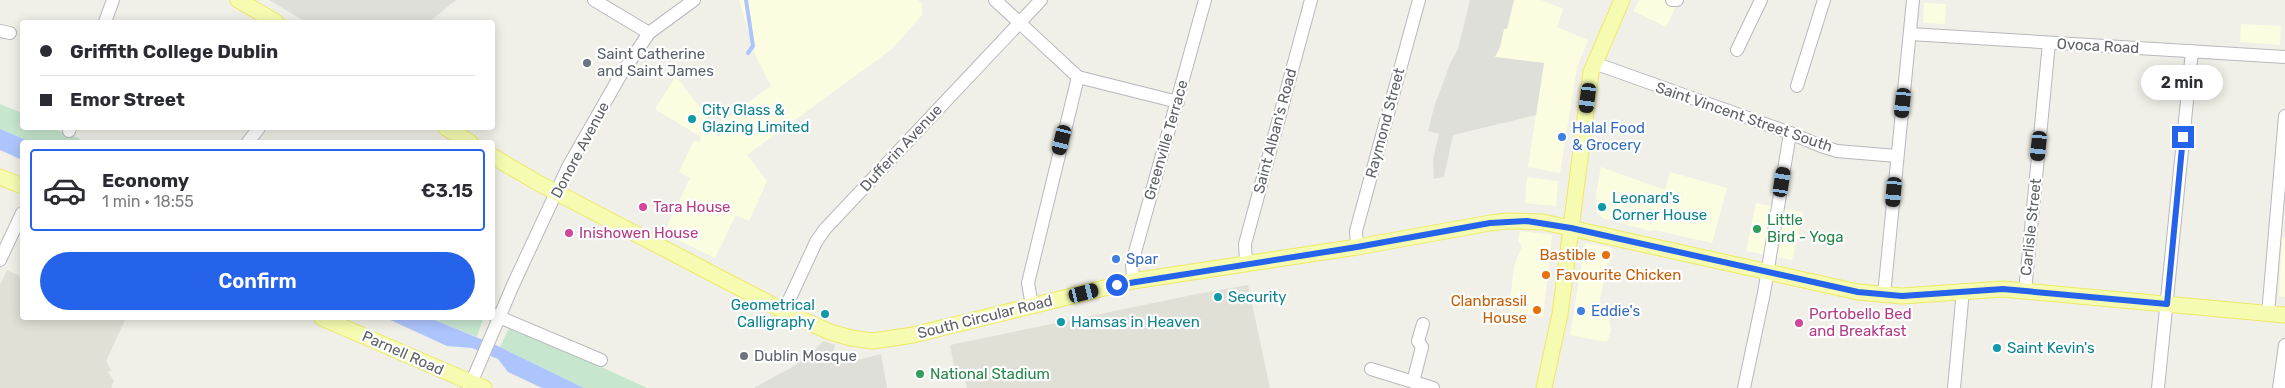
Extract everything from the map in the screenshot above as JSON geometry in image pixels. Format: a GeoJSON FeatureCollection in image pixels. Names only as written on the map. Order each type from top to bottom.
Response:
{"type":"FeatureCollection","features":[{"type":"Feature","properties":{"kind":"main road"},"geometry":{"type":"LineString","coordinates":[[238,0],[273,20]]}},
{"type":"Feature","properties":{"kind":"main road"},"geometry":{"type":"LineString","coordinates":[[1544,388],[1560,314],[1594,63],[1622,0]]}},
{"type":"Feature","properties":{"kind":"main road"},"geometry":{"type":"LineString","coordinates":[[449,130],[467,140]]}},
{"type":"Feature","properties":{"kind":"main road","name":"South Circular Road"},"geometry":{"type":"LineString","coordinates":[[495,158],[556,193],[784,311],[830,332],[851,338],[873,341],[914,335],[1133,281],[1357,247],[1508,221],[1543,222],[1858,292],[1902,296],[1963,290],[2003,289],[2285,315]]}},
{"type":"Feature","properties":{"kind":"main road"},"geometry":{"type":"LineString","coordinates":[[0,177],[20,185]]}},
{"type":"Feature","properties":{"kind":"main road","name":"Parnell Road"},"geometry":{"type":"LineString","coordinates":[[327,320],[475,383]]}},
{"type":"Feature","properties":{"kind":"street"},"geometry":{"type":"LineString","coordinates":[[107,20],[113,0]]}},
{"type":"Feature","properties":{"kind":"street"},"geometry":{"type":"LineString","coordinates":[[594,0],[649,33]]}},
{"type":"Feature","properties":{"kind":"street","name":"Donore Avenue"},"geometry":{"type":"LineString","coordinates":[[475,383],[496,318],[568,167],[620,76],[649,33],[694,0]]}},
{"type":"Feature","properties":{"kind":"street"},"geometry":{"type":"LineString","coordinates":[[995,0],[1078,77],[1178,102]]}},
{"type":"Feature","properties":{"kind":"street","name":"Dufferin Avenue"},"geometry":{"type":"LineString","coordinates":[[784,311],[818,238],[825,228],[1041,0]]}},
{"type":"Feature","properties":{"kind":"street","name":"Greenville Terrace"},"geometry":{"type":"LineString","coordinates":[[1133,281],[1132,263],[1206,0]]}},
{"type":"Feature","properties":{"kind":"street","name":"Saint Alban's Road"},"geometry":{"type":"LineString","coordinates":[[1246,263],[1245,244],[1310,0]]}},
{"type":"Feature","properties":{"kind":"street","name":"Raymond Street"},"geometry":{"type":"LineString","coordinates":[[1357,247],[1356,231],[1419,0]]}},
{"type":"Feature","properties":{"kind":"street"},"geometry":{"type":"LineString","coordinates":[[1737,50],[1760,0]]}},
{"type":"Feature","properties":{"kind":"street"},"geometry":{"type":"LineString","coordinates":[[1797,86],[1824,0]]}},
{"type":"Feature","properties":{"kind":"street"},"geometry":{"type":"LineString","coordinates":[[1884,295],[1913,0]]}},
{"type":"Feature","properties":{"kind":"street","name":"Ovoca Road"},"geometry":{"type":"LineString","coordinates":[[1910,34],[2285,57]]}},
{"type":"Feature","properties":{"kind":"street","name":"Carlisle Street"},"geometry":{"type":"LineString","coordinates":[[2025,292],[2049,43]]}},
{"type":"Feature","properties":{"kind":"street"},"geometry":{"type":"LineString","coordinates":[[2158,388],[2192,52]]}},
{"type":"Feature","properties":{"kind":"street","name":"Saint Vincent Street South"},"geometry":{"type":"LineString","coordinates":[[1594,63],[1837,151],[1897,156]]}},
{"type":"Feature","properties":{"kind":"street"},"geometry":{"type":"LineString","coordinates":[[1032,306],[1028,282],[1078,77]]}},
{"type":"Feature","properties":{"kind":"street"},"geometry":{"type":"LineString","coordinates":[[2268,314],[2285,116]]}},
{"type":"Feature","properties":{"kind":"street"},"geometry":{"type":"LineString","coordinates":[[250,140],[257,130]]}},
{"type":"Feature","properties":{"kind":"street"},"geometry":{"type":"LineString","coordinates":[[1744,388],[1768,272],[1790,133]]}},
{"type":"Feature","properties":{"kind":"street"},"geometry":{"type":"LineString","coordinates":[[0,260],[20,217]]}},
{"type":"Feature","properties":{"kind":"street"},"geometry":{"type":"LineString","coordinates":[[1954,388],[1963,290]]}},
{"type":"Feature","properties":{"kind":"street"},"geometry":{"type":"LineString","coordinates":[[496,318],[601,360]]}},
{"type":"Feature","properties":{"kind":"street"},"geometry":{"type":"LineString","coordinates":[[1413,382],[1422,347],[1418,341],[1423,324]]}},
{"type":"Feature","properties":{"kind":"street"},"geometry":{"type":"LineString","coordinates":[[2279,388],[2285,345]]}},
{"type":"Feature","properties":{"kind":"street"},"geometry":{"type":"LineString","coordinates":[[1371,369],[1433,388]]}},
{"type":"Feature","properties":{"kind":"shaded area"},"geometry":{"type":"Polygon","coordinates":[[[269,0],[456,0],[431,20],[303,20],[269,0]]]}},
{"type":"Feature","properties":{"kind":"shaded area"},"geometry":{"type":"Polygon","coordinates":[[[739,0],[918,0],[922,4],[922,15],[892,49],[747,155],[767,181],[749,221],[736,215],[715,258],[664,233],[690,178],[679,172],[694,140],[699,142],[701,137],[655,109],[676,76],[706,116],[708,125],[723,121],[771,86],[755,54],[739,0]]]}},
{"type":"Feature","properties":{"kind":"shaded area"},"geometry":{"type":"Polygon","coordinates":[[[1470,0],[1514,0],[1507,29],[1504,29],[1500,47],[1495,57],[1544,63],[1536,115],[1453,135],[1444,177],[1434,179],[1433,159],[1439,134],[1428,131],[1434,107],[1450,64],[1458,49],[1470,0]]]}},
{"type":"Feature","properties":{"kind":"shaded area"},"geometry":{"type":"Polygon","coordinates":[[[1514,0],[1541,0],[1563,9],[1557,27],[1588,40],[1577,67],[1560,173],[1528,167],[1544,63],[1495,57],[1500,47],[1504,29],[1507,29],[1514,0]]]}},
{"type":"Feature","properties":{"kind":"shaded area"},"geometry":{"type":"Polygon","coordinates":[[[1639,0],[1679,0],[1666,27],[1633,11],[1639,0]]]}},
{"type":"Feature","properties":{"kind":"shaded area"},"geometry":{"type":"Polygon","coordinates":[[[1924,3],[1946,4],[1945,24],[1923,23],[1924,3]]]}},
{"type":"Feature","properties":{"kind":"shaded area"},"geometry":{"type":"Polygon","coordinates":[[[2241,24],[2281,26],[2280,45],[2240,42],[2241,24]]]}},
{"type":"Feature","properties":{"kind":"shaded area"},"geometry":{"type":"Polygon","coordinates":[[[0,104],[20,112],[20,130],[57,130],[79,138],[79,140],[26,140],[0,129],[0,104]]]}},
{"type":"Feature","properties":{"kind":"shaded area"},"geometry":{"type":"Polygon","coordinates":[[[1601,167],[1665,190],[1670,172],[1727,188],[1712,243],[1655,230],[1650,231],[1603,218],[1597,213],[1596,194],[1601,167]]]}},
{"type":"Feature","properties":{"kind":"shaded area"},"geometry":{"type":"Polygon","coordinates":[[[1527,177],[1558,181],[1556,206],[1525,203],[1527,177]]]}},
{"type":"Feature","properties":{"kind":"shaded area"},"geometry":{"type":"Polygon","coordinates":[[[1756,203],[1803,212],[1792,260],[1746,251],[1756,203]]]}},
{"type":"Feature","properties":{"kind":"shaded area"},"geometry":{"type":"Polygon","coordinates":[[[1520,231],[1552,235],[1543,317],[1509,311],[1514,266],[1522,246],[1518,241],[1520,231]]]}},
{"type":"Feature","properties":{"kind":"shaded area"},"geometry":{"type":"Polygon","coordinates":[[[2282,238],[2285,238],[2285,297],[2279,296],[2282,238]]]}},
{"type":"Feature","properties":{"kind":"shaded area"},"geometry":{"type":"Polygon","coordinates":[[[1585,243],[1612,248],[1600,299],[1600,303],[1608,314],[1611,331],[1607,342],[1570,335],[1585,243]]]}},
{"type":"Feature","properties":{"kind":"shaded area"},"geometry":{"type":"Polygon","coordinates":[[[7,270],[20,276],[20,320],[125,320],[106,361],[111,370],[108,372],[114,381],[111,388],[0,388],[0,285],[7,270]]]}},
{"type":"Feature","properties":{"kind":"shaded area"},"geometry":{"type":"Polygon","coordinates":[[[1248,285],[1270,388],[967,388],[964,376],[956,377],[950,345],[1248,285]]]}},
{"type":"Feature","properties":{"kind":"shaded area"},"geometry":{"type":"Polygon","coordinates":[[[435,320],[482,320],[477,337],[435,320]]]}},
{"type":"Feature","properties":{"kind":"shaded area"},"geometry":{"type":"Polygon","coordinates":[[[510,326],[647,388],[584,388],[500,347],[510,326]]]}},
{"type":"Feature","properties":{"kind":"shaded area"},"geometry":{"type":"Polygon","coordinates":[[[824,341],[835,345],[832,355],[850,362],[881,354],[887,388],[754,388],[794,366],[824,341]]]}},
{"type":"Feature","properties":{"kind":"water"},"geometry":{"type":"Polygon","coordinates":[[[0,129],[26,140],[20,140],[20,159],[0,150],[0,129]]]}},
{"type":"Feature","properties":{"kind":"water"},"geometry":{"type":"Polygon","coordinates":[[[390,320],[435,320],[500,347],[584,388],[542,388],[508,372],[498,359],[472,348],[447,346],[390,320]]]}},
{"type":"Feature","properties":{"kind":"waterway"},"geometry":{"type":"LineString","coordinates":[[746,0],[753,46],[748,53]]}},
{"type":"Feature","properties":{"kind":"place","name":"Saint Catherine and Saint James"},"geometry":{"type":"Point","coordinates":[587,63]}},
{"type":"Feature","properties":{"kind":"place","name":"City Glass & Glazing Limited"},"geometry":{"type":"Point","coordinates":[692,119]}},
{"type":"Feature","properties":{"kind":"place","name":"Halal Food & Grocery"},"geometry":{"type":"Point","coordinates":[1562,137]}},
{"type":"Feature","properties":{"kind":"place","name":"Tara House"},"geometry":{"type":"Point","coordinates":[643,207]}},
{"type":"Feature","properties":{"kind":"place","name":"Leonard's Corner House"},"geometry":{"type":"Point","coordinates":[1602,207]}},
{"type":"Feature","properties":{"kind":"place","name":"Little Bird - Yoga"},"geometry":{"type":"Point","coordinates":[1757,229]}},
{"type":"Feature","properties":{"kind":"place","name":"Inishowen House"},"geometry":{"type":"Point","coordinates":[569,233]}},
{"type":"Feature","properties":{"kind":"place","name":"Bastible"},"geometry":{"type":"Point","coordinates":[1606,255]}},
{"type":"Feature","properties":{"kind":"place","name":"Spar"},"geometry":{"type":"Point","coordinates":[1116,259]}},
{"type":"Feature","properties":{"kind":"place","name":"Favourite Chicken"},"geometry":{"type":"Point","coordinates":[1546,275]}},
{"type":"Feature","properties":{"kind":"place","name":"Security"},"geometry":{"type":"Point","coordinates":[1218,297]}},
{"type":"Feature","properties":{"kind":"place","name":"Clanbrassil House"},"geometry":{"type":"Point","coordinates":[1537,310]}},
{"type":"Feature","properties":{"kind":"place","name":"Eddie's"},"geometry":{"type":"Point","coordinates":[1581,311]}},
{"type":"Feature","properties":{"kind":"place","name":"Geometrical Calligraphy"},"geometry":{"type":"Point","coordinates":[825,314]}},
{"type":"Feature","properties":{"kind":"place","name":"Hamsas in Heaven"},"geometry":{"type":"Point","coordinates":[1061,322]}},
{"type":"Feature","properties":{"kind":"place","name":"Portobello Bed and Breakfast"},"geometry":{"type":"Point","coordinates":[1799,323]}},
{"type":"Feature","properties":{"kind":"place","name":"Saint Kevin's"},"geometry":{"type":"Point","coordinates":[1997,348]}},
{"type":"Feature","properties":{"kind":"place","name":"Dublin Mosque"},"geometry":{"type":"Point","coordinates":[744,356]}},
{"type":"Feature","properties":{"kind":"place","name":"National Stadium"},"geometry":{"type":"Point","coordinates":[920,374]}},
{"type":"Feature","properties":{"kind":"route"},"geometry":{"type":"LineString","coordinates":[[1117,285],[1246,263],[1357,247],[1490,223],[1527,221],[1543,222],[1571,228],[1858,292],[1902,296],[1963,290],[2003,289],[2167,304],[2183,137]]}}]}
